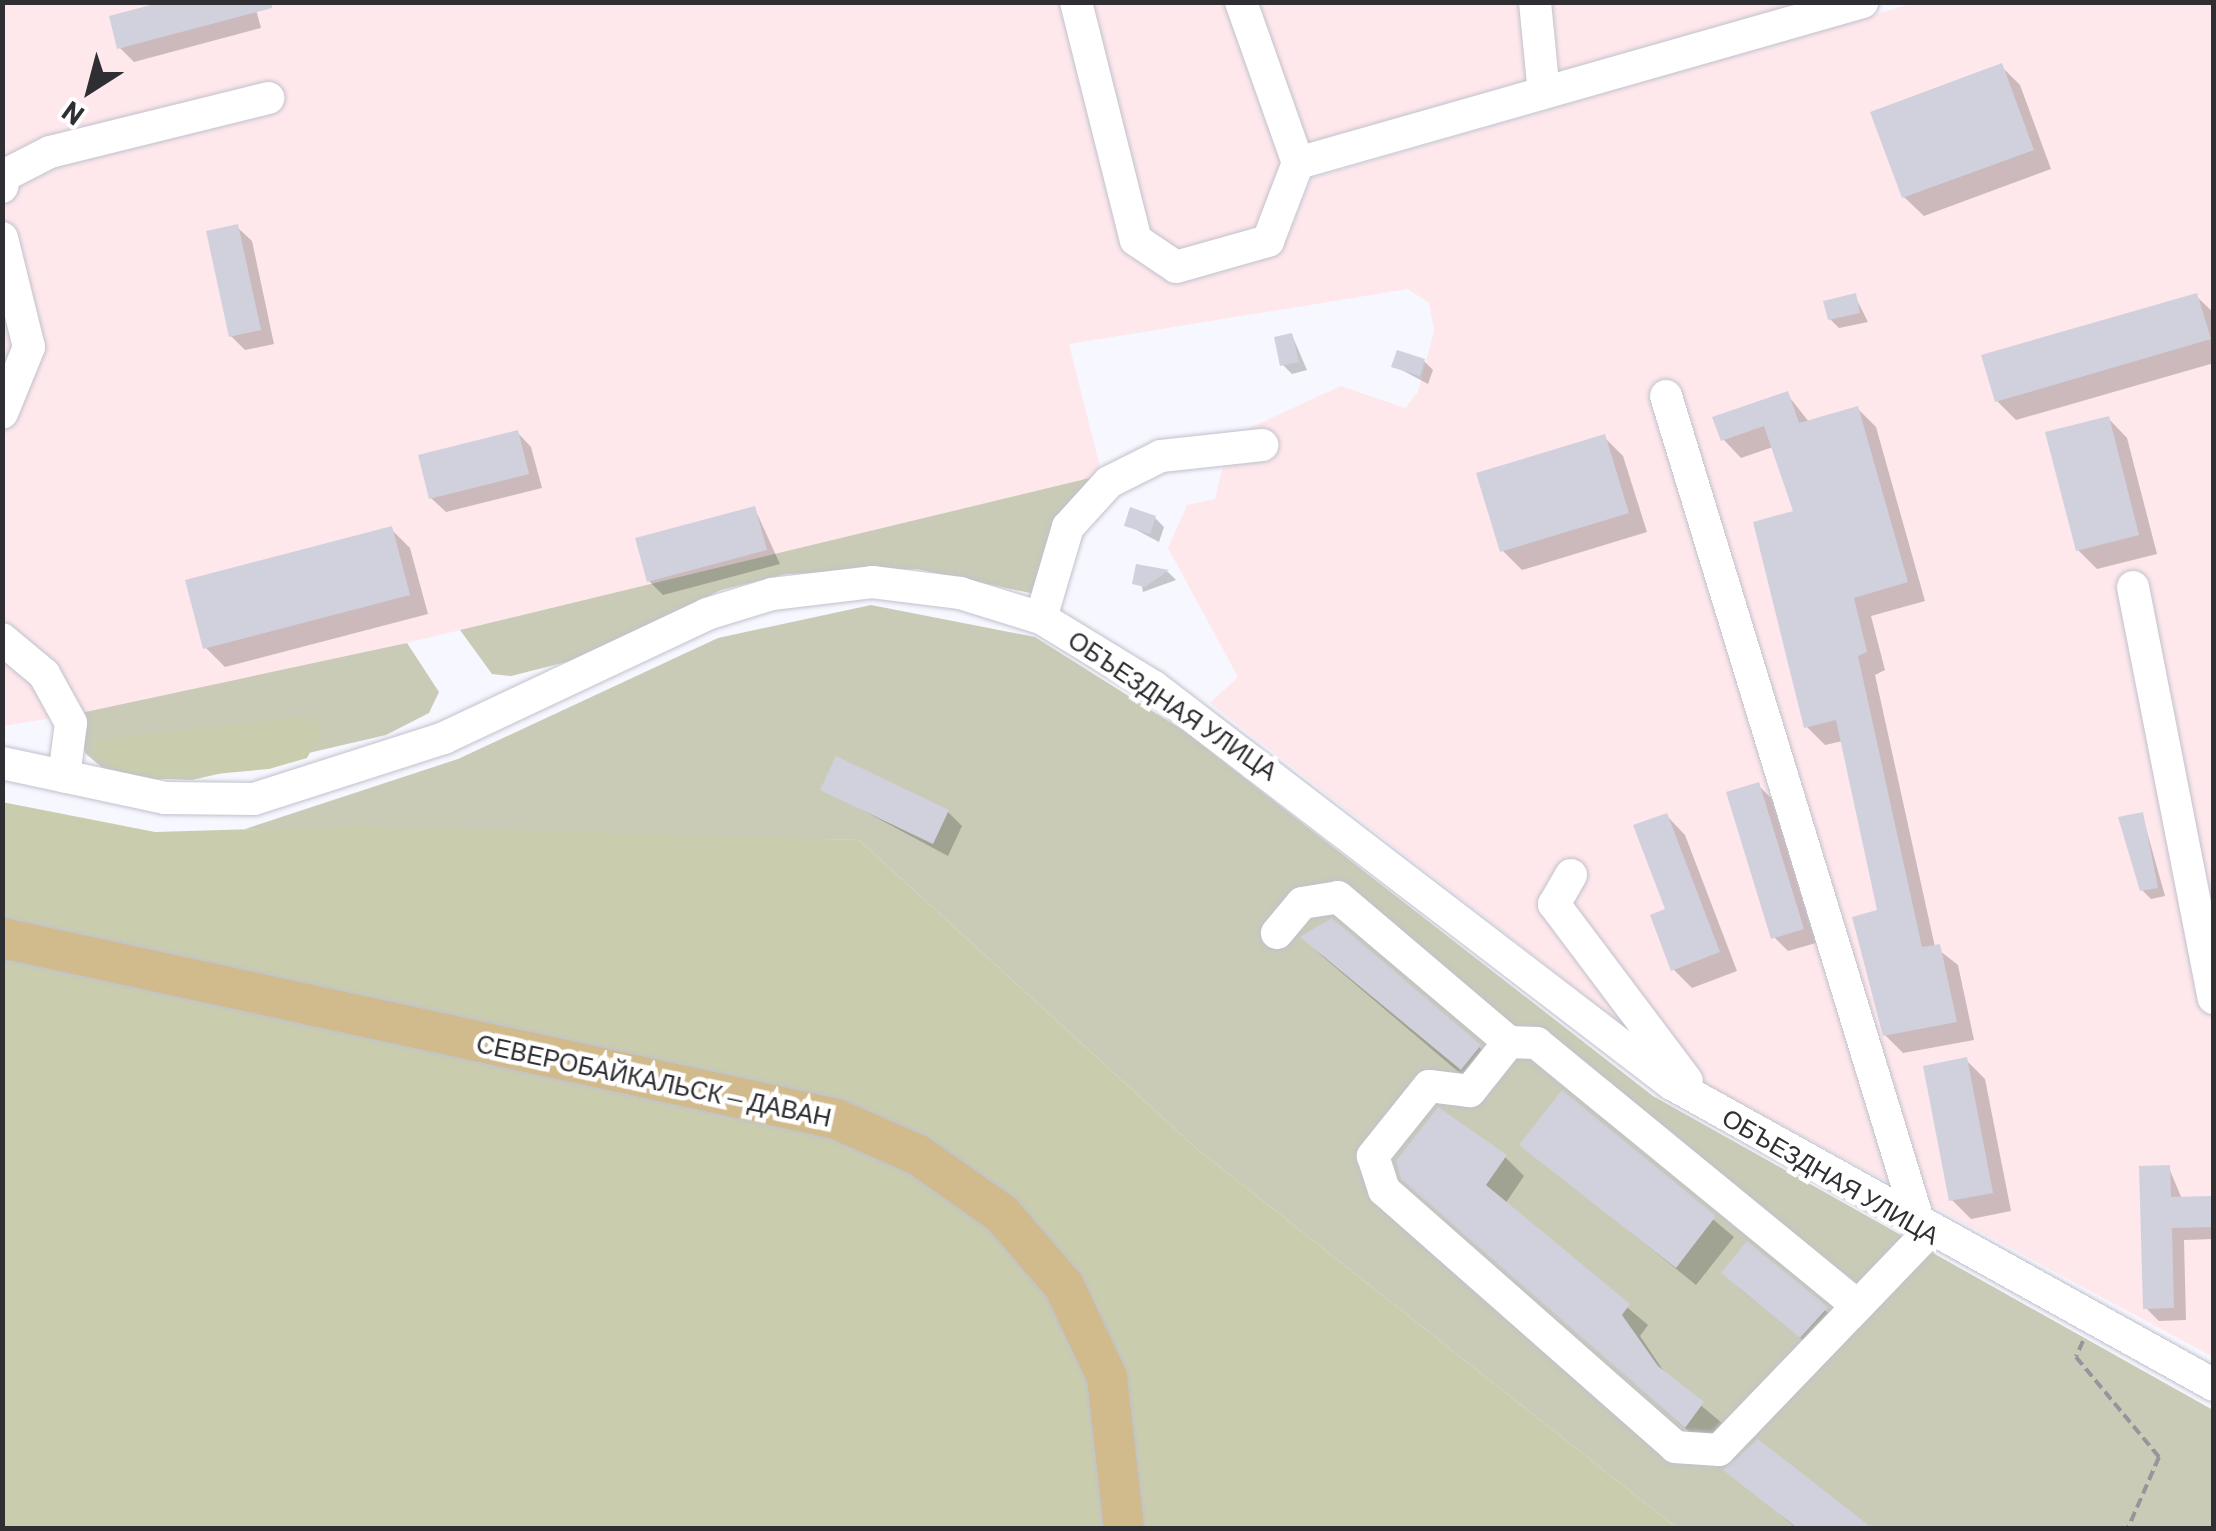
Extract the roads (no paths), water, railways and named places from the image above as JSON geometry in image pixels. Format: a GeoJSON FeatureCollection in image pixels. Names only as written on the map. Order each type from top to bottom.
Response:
{"type":"FeatureCollection","features":[{"type":"Feature","properties":{"kind":"main road","name":"СЕВЕРОБАЙКАЛЬСК — ДАВАН"},"geometry":{"type":"LineString","coordinates":[[2,938],[836,1119],[918,1155],[1002,1214],[1064,1286],[1107,1377],[1124,1528]]}},
{"type":"Feature","properties":{"kind":"street"},"geometry":{"type":"LineString","coordinates":[[1076,2],[1136,240],[1176,267],[1268,241],[1298,164],[1241,2]]}},
{"type":"Feature","properties":{"kind":"street"},"geometry":{"type":"LineString","coordinates":[[1535,2],[1544,93]]}},
{"type":"Feature","properties":{"kind":"street"},"geometry":{"type":"LineString","coordinates":[[1298,164],[1863,2]]}},
{"type":"Feature","properties":{"kind":"street"},"geometry":{"type":"LineString","coordinates":[[2,187],[6,175],[50,152],[268,98]]}},
{"type":"Feature","properties":{"kind":"street"},"geometry":{"type":"LineString","coordinates":[[2,238],[29,346],[2,414]]}},
{"type":"Feature","properties":{"kind":"street"},"geometry":{"type":"LineString","coordinates":[[1509,1042],[1470,1091],[1430,1086],[1373,1156],[1384,1190],[1675,1447],[1719,1450],[1924,1230],[1666,396]]}},
{"type":"Feature","properties":{"kind":"street"},"geometry":{"type":"LineString","coordinates":[[1040,618],[1068,527],[1108,482],[1161,456],[1262,445]]}},
{"type":"Feature","properties":{"kind":"street","name":"ОБЪЕЗДНАЯ УЛИЦА"},"geometry":{"type":"LineString","coordinates":[[2,764],[164,798],[254,799],[444,738],[707,614],[772,594],[872,582],[960,593],[1040,618],[1246,752],[1701,1101],[1924,1230],[2214,1385]]}},
{"type":"Feature","properties":{"kind":"street"},"geometry":{"type":"LineString","coordinates":[[2133,587],[2214,998]]}},
{"type":"Feature","properties":{"kind":"street"},"geometry":{"type":"LineString","coordinates":[[2,639],[44,674],[72,723],[64,776]]}},
{"type":"Feature","properties":{"kind":"street"},"geometry":{"type":"LineString","coordinates":[[1570,876],[1554,904],[1701,1101]]}},
{"type":"Feature","properties":{"kind":"street"},"geometry":{"type":"LineString","coordinates":[[1277,933],[1302,903],[1338,897],[1509,1042],[1537,1043],[1853,1302]]}}]}
